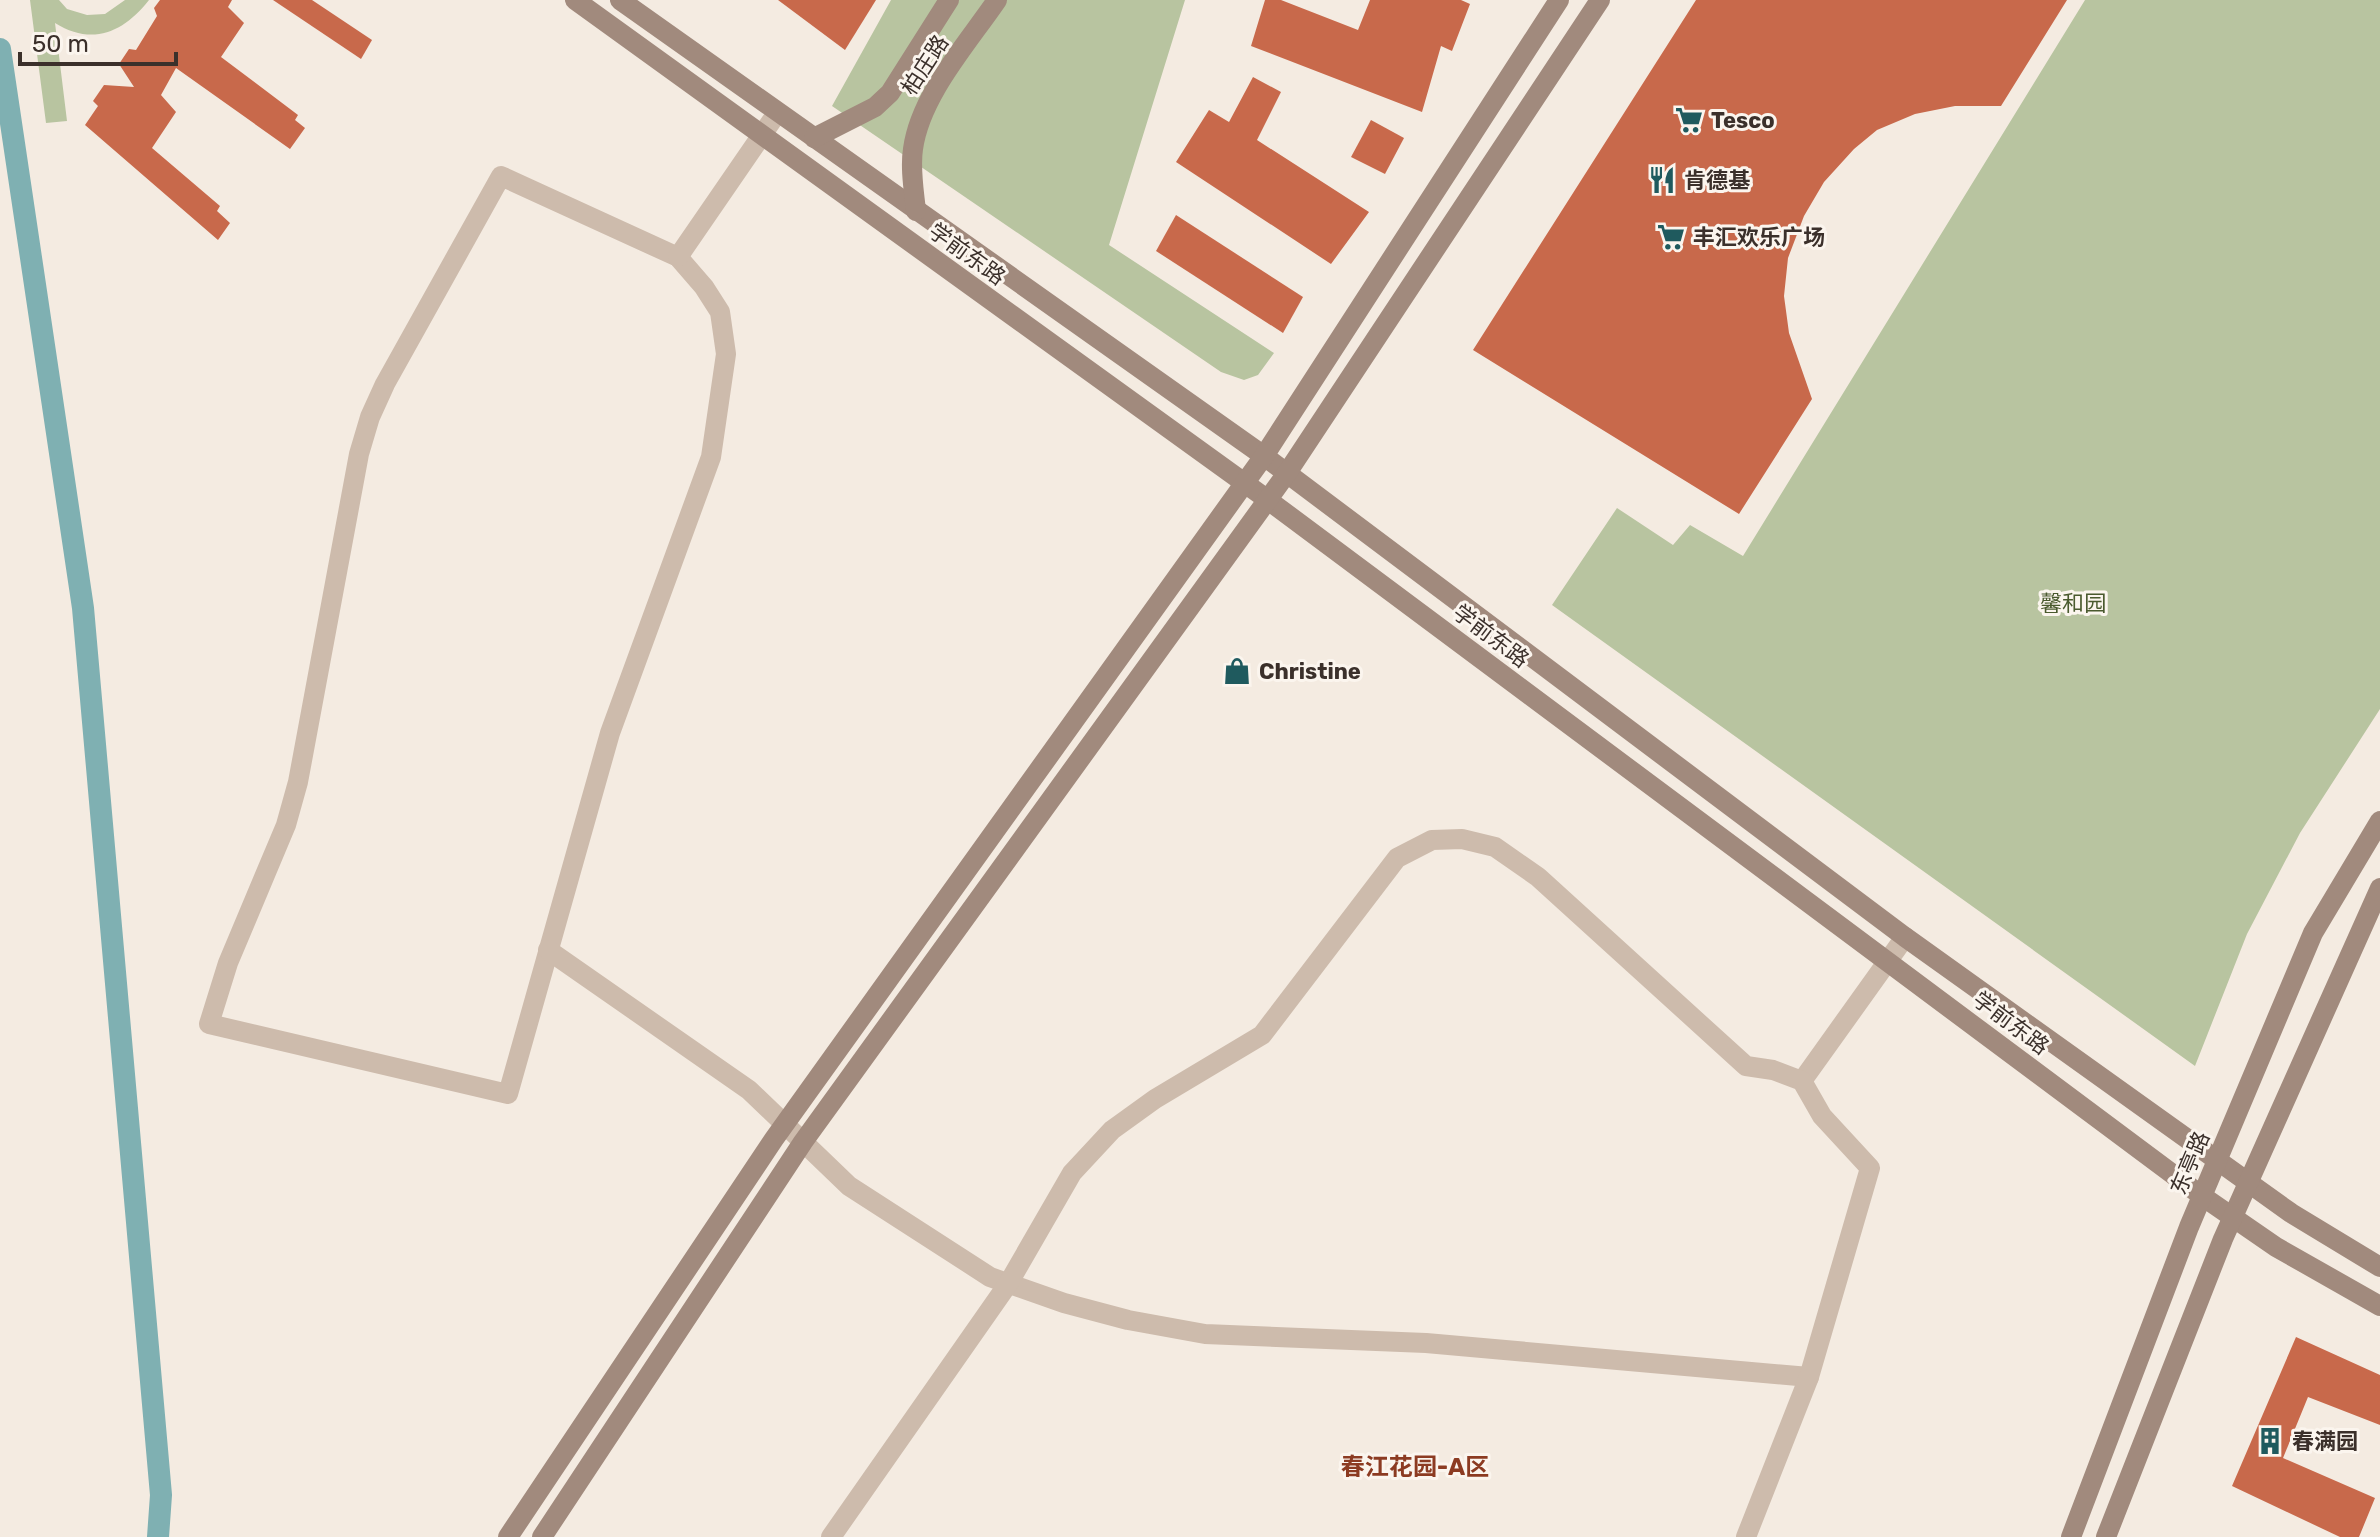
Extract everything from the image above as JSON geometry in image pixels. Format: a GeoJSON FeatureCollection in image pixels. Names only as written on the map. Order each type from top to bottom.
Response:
{"type":"FeatureCollection","features":[{"type":"Feature","properties":{"kind":"main road","name":"学前东路"},"geometry":{"type":"LineString","coordinates":[[575,0],[1268,500],[2202,1196],[2276,1247],[2380,1306]]}},
{"type":"Feature","properties":{"kind":"main road","name":"学前东路"},"geometry":{"type":"LineString","coordinates":[[620,0],[1264,456],[1905,937],[2291,1213],[2380,1267]]}},
{"type":"Feature","properties":{"kind":"main road","name":"柏庄路"},"geometry":{"type":"LineString","coordinates":[[814,138],[875,107],[890,93],[949,0]]}},
{"type":"Feature","properties":{"kind":"main road","name":"柏庄路"},"geometry":{"type":"LineString","coordinates":[[916,211],[912,153],[917,126],[927,103],[997,0]]}},
{"type":"Feature","properties":{"kind":"main road"},"geometry":{"type":"LineString","coordinates":[[508,1537],[785,1125],[1245,484],[1559,0]]}},
{"type":"Feature","properties":{"kind":"main road"},"geometry":{"type":"LineString","coordinates":[[542,1537],[803,1142],[1287,473],[1600,0]]}},
{"type":"Feature","properties":{"kind":"main road","name":"东亭路"},"geometry":{"type":"LineString","coordinates":[[2071,1537],[2202,1196],[2313,933],[2380,821]]}},
{"type":"Feature","properties":{"kind":"main road"},"geometry":{"type":"LineString","coordinates":[[2106,1537],[2233,1216],[2380,888]]}},
{"type":"Feature","properties":{"kind":"street"},"geometry":{"type":"LineString","coordinates":[[678,257],[777,113]]}},
{"type":"Feature","properties":{"kind":"street"},"geometry":{"type":"LineString","coordinates":[[501,176],[678,257],[704,287],[720,312],[726,354],[711,457],[610,733],[508,1094],[209,1024],[228,963],[286,825],[298,782],[359,454],[370,417],[385,384],[501,176]]}},
{"type":"Feature","properties":{"kind":"street"},"geometry":{"type":"LineString","coordinates":[[831,1537],[1008,1284],[1072,1173],[1112,1130],[1155,1099],[1262,1035],[1397,858],[1432,840],[1462,839],[1495,847],[1538,877],[1746,1066],[1773,1070],[1802,1081],[1822,1116],[1870,1168],[1809,1377],[1746,1537]]}},
{"type":"Feature","properties":{"kind":"street"},"geometry":{"type":"LineString","coordinates":[[1802,1081],[1905,937]]}},
{"type":"Feature","properties":{"kind":"street"},"geometry":{"type":"LineString","coordinates":[[548,950],[749,1090],[849,1186],[990,1277],[1064,1303],[1128,1320],[1205,1334],[1426,1343],[1809,1377]]}},
{"type":"Feature","properties":{"kind":"green space"},"geometry":{"type":"Polygon","coordinates":[[[30,0],[59,0],[67,9],[87,15],[105,14],[125,0],[149,0],[118,28],[94,35],[69,30],[55,23],[67,121],[46,123],[30,0]]]}},
{"type":"Feature","properties":{"kind":"green space"},"geometry":{"type":"Polygon","coordinates":[[[891,0],[1185,0],[1109,245],[1274,353],[1258,375],[1244,380],[1221,372],[832,106],[891,0]]]}},
{"type":"Feature","properties":{"kind":"green space","name":"馨和园"},"geometry":{"type":"Polygon","coordinates":[[[2085,0],[2380,0],[2380,709],[2300,833],[2247,934],[2195,1066],[1552,605],[1617,508],[1673,545],[1690,525],[1743,556],[2085,0]]]}},
{"type":"Feature","properties":{"kind":"building"},"geometry":{"type":"Polygon","coordinates":[[[160,0],[232,0],[228,7],[244,23],[221,57],[298,115],[295,120],[305,128],[290,149],[176,68],[161,95],[176,112],[152,148],[220,206],[217,211],[230,223],[218,240],[85,125],[98,106],[93,101],[104,85],[134,87],[119,64],[129,49],[136,50],[157,16],[154,8],[160,0]]]}},
{"type":"Feature","properties":{"kind":"building"},"geometry":{"type":"Polygon","coordinates":[[[273,0],[312,0],[372,40],[361,59],[273,0]]]}},
{"type":"Feature","properties":{"kind":"building"},"geometry":{"type":"Polygon","coordinates":[[[778,0],[876,0],[845,50],[778,0]]]}},
{"type":"Feature","properties":{"kind":"building"},"geometry":{"type":"Polygon","coordinates":[[[1265,0],[1281,0],[1358,30],[1370,0],[1461,0],[1470,4],[1452,51],[1441,46],[1422,112],[1251,46],[1265,0]]]}},
{"type":"Feature","properties":{"kind":"building","name":"丰汇欢乐广场"},"geometry":{"type":"Polygon","coordinates":[[[1696,0],[2067,0],[2001,106],[1955,106],[1915,114],[1877,130],[1854,149],[1824,182],[1804,216],[1788,258],[1784,296],[1789,333],[1812,399],[1739,514],[1473,350],[1696,0]]]}},
{"type":"Feature","properties":{"kind":"building"},"geometry":{"type":"Polygon","coordinates":[[[1253,77],[1281,92],[1257,140],[1369,212],[1331,264],[1176,162],[1209,110],[1229,122],[1253,77]]]}},
{"type":"Feature","properties":{"kind":"building"},"geometry":{"type":"Polygon","coordinates":[[[1371,120],[1404,138],[1385,174],[1351,157],[1371,120]]]}},
{"type":"Feature","properties":{"kind":"building"},"geometry":{"type":"Polygon","coordinates":[[[1176,215],[1303,297],[1283,333],[1156,251],[1176,215]]]}},
{"type":"Feature","properties":{"kind":"building","name":"春满园"},"geometry":{"type":"Polygon","coordinates":[[[2296,1337],[2380,1375],[2380,1425],[2308,1397],[2283,1458],[2375,1498],[2359,1537],[2340,1537],[2232,1486],[2296,1337]]]}},
{"type":"Feature","properties":{"kind":"waterway"},"geometry":{"type":"LineString","coordinates":[[0,49],[83,608],[161,1495],[158,1537]]}},
{"type":"Feature","properties":{"kind":"place","name":"Tesco"},"geometry":{"type":"Point","coordinates":[1689,120]}},
{"type":"Feature","properties":{"kind":"place","name":"肯德基"},"geometry":{"type":"Point","coordinates":[1662,180]}},
{"type":"Feature","properties":{"kind":"place","name":"丰汇欢乐广场"},"geometry":{"type":"Point","coordinates":[1671,237]}},
{"type":"Feature","properties":{"kind":"place","name":"Christine"},"geometry":{"type":"Point","coordinates":[1237,671]}},
{"type":"Feature","properties":{"kind":"place","name":"春满园"},"geometry":{"type":"Point","coordinates":[2270,1441]}},
{"type":"Feature","properties":{"kind":"district","name":"春江花园-A区"},"geometry":{"type":"Point","coordinates":[1415,1467]}}]}
